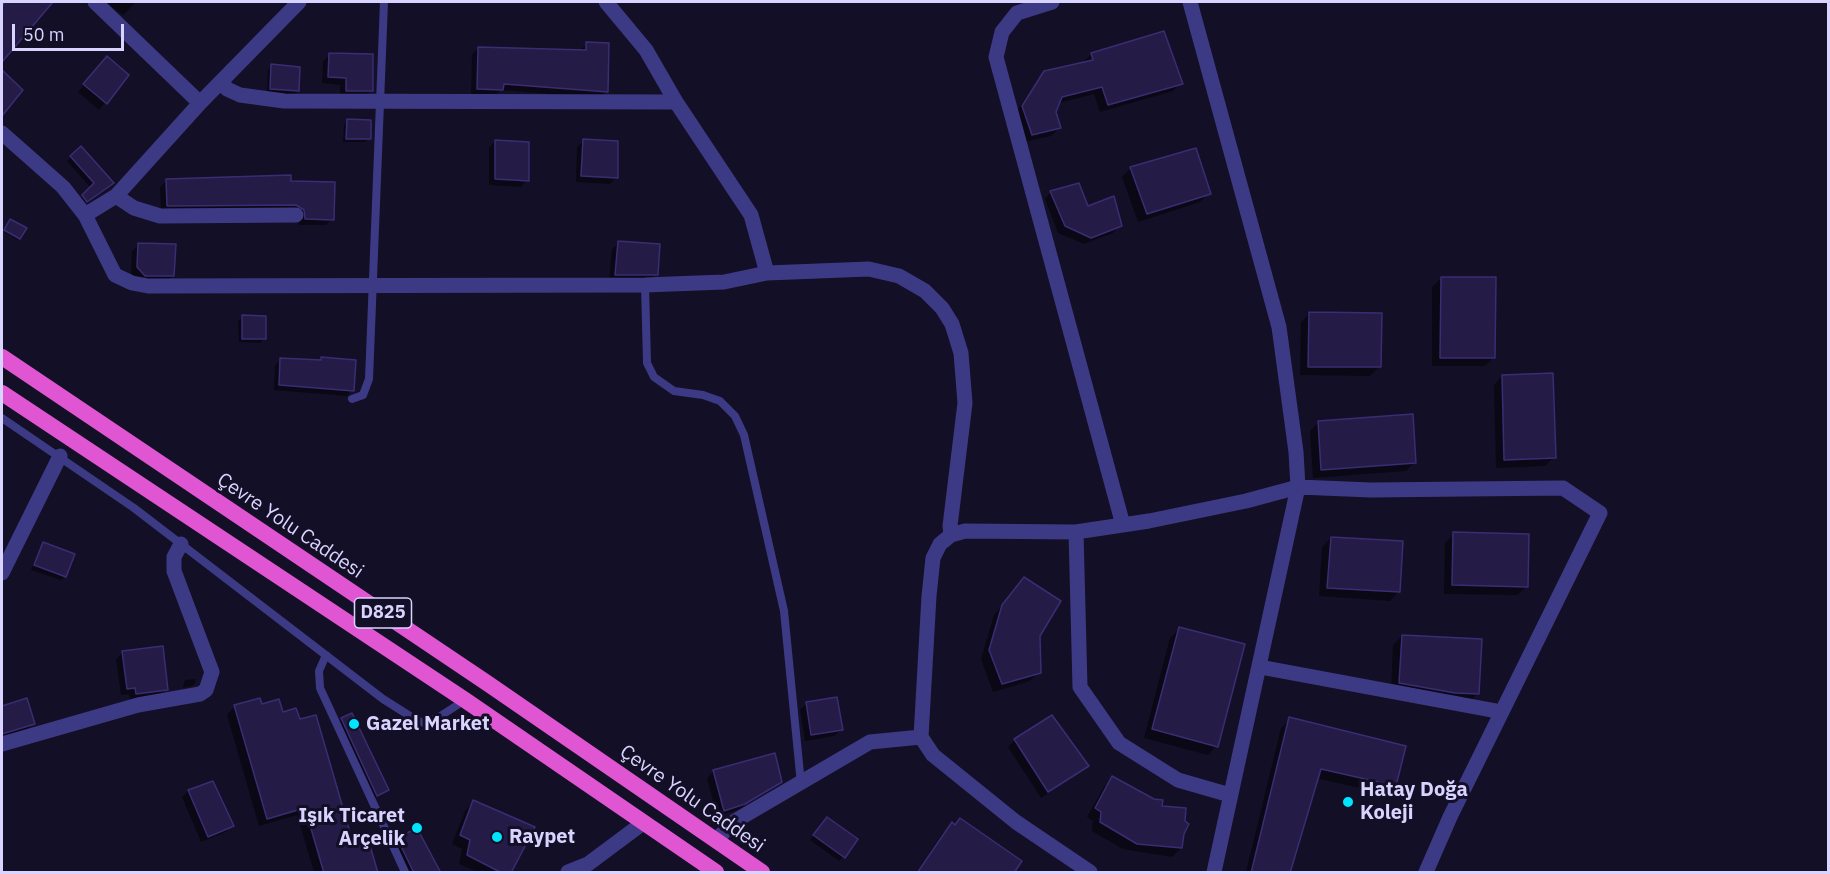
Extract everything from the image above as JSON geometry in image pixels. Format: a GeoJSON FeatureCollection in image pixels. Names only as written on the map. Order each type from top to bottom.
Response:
{"type":"FeatureCollection","features":[{"type":"Feature","properties":{"kind":"highway","name":"Çevre Yolu Caddesi"},"geometry":{"type":"LineString","coordinates":[[2,357],[488,683],[762,873]]}},
{"type":"Feature","properties":{"kind":"highway","name":"D825"},"geometry":{"type":"LineString","coordinates":[[2,393],[465,700],[716,873]]}},
{"type":"Feature","properties":{"kind":"street"},"geometry":{"type":"LineString","coordinates":[[94,2],[200,103]]}},
{"type":"Feature","properties":{"kind":"street"},"geometry":{"type":"LineString","coordinates":[[86,215],[116,196],[200,103],[299,2]]}},
{"type":"Feature","properties":{"kind":"street"},"geometry":{"type":"LineString","coordinates":[[606,2],[646,50],[675,102],[751,215],[766,273]]}},
{"type":"Feature","properties":{"kind":"street"},"geometry":{"type":"LineString","coordinates":[[1052,2],[1017,13],[1002,32],[996,57],[1123,525]]}},
{"type":"Feature","properties":{"kind":"street"},"geometry":{"type":"LineString","coordinates":[[1190,2],[1279,327],[1296,452],[1298,487],[1214,873]]}},
{"type":"Feature","properties":{"kind":"street"},"geometry":{"type":"LineString","coordinates":[[222,82],[227,89],[240,95],[284,101],[675,102]]}},
{"type":"Feature","properties":{"kind":"street"},"geometry":{"type":"LineString","coordinates":[[2,133],[63,187],[86,215],[116,275],[132,283],[148,286],[645,285],[724,282],[766,273],[869,269],[913,283],[926,291],[946,314],[961,353],[965,388],[964,417],[950,526],[951,535]]}},
{"type":"Feature","properties":{"kind":"street"},"geometry":{"type":"LineString","coordinates":[[116,196],[134,208],[160,216],[296,215]]}},
{"type":"Feature","properties":{"kind":"street"},"geometry":{"type":"LineString","coordinates":[[2,573],[60,456]]}},
{"type":"Feature","properties":{"kind":"street"},"geometry":{"type":"LineString","coordinates":[[1090,873],[1016,822],[933,755],[921,737],[933,558],[940,544],[951,535],[965,531],[1076,532],[1246,501],[1298,487],[1371,490],[1563,488],[1600,513],[1426,873]]}},
{"type":"Feature","properties":{"kind":"street"},"geometry":{"type":"LineString","coordinates":[[1076,532],[1080,687],[1119,743],[1178,780],[1230,795]]}},
{"type":"Feature","properties":{"kind":"street"},"geometry":{"type":"LineString","coordinates":[[2,744],[138,705],[200,694],[206,690],[212,672],[174,571],[174,557],[181,544]]}},
{"type":"Feature","properties":{"kind":"street"},"geometry":{"type":"LineString","coordinates":[[1260,667],[1502,712]]}},
{"type":"Feature","properties":{"kind":"street"},"geometry":{"type":"LineString","coordinates":[[716,840],[735,821],[870,742],[921,737]]}},
{"type":"Feature","properties":{"kind":"street"},"geometry":{"type":"LineString","coordinates":[[568,873],[591,868],[643,823]]}},
{"type":"Feature","properties":{"kind":"lane"},"geometry":{"type":"LineString","coordinates":[[352,399],[363,395],[369,379],[384,2]]}},
{"type":"Feature","properties":{"kind":"lane"},"geometry":{"type":"LineString","coordinates":[[645,285],[647,363],[654,377],[674,391],[703,395],[720,401],[735,416],[744,435],[784,611],[792,718],[801,784]]}},
{"type":"Feature","properties":{"kind":"lane"},"geometry":{"type":"LineString","coordinates":[[2,418],[60,456],[181,544],[383,699],[423,723],[439,717],[465,700]]}},
{"type":"Feature","properties":{"kind":"lane"},"geometry":{"type":"LineString","coordinates":[[326,655],[319,671],[320,688],[405,873]]}},
{"type":"Feature","properties":{"kind":"building"},"geometry":{"type":"Polygon","coordinates":[[[5,2],[53,2],[2,62],[2,6],[5,2]]]}},
{"type":"Feature","properties":{"kind":"building"},"geometry":{"type":"Polygon","coordinates":[[[1164,31],[1183,84],[1108,105],[1102,87],[1062,97],[1056,112],[1061,128],[1032,135],[1022,106],[1044,71],[1093,60],[1091,53],[1164,31]]]}},
{"type":"Feature","properties":{"kind":"building"},"geometry":{"type":"Polygon","coordinates":[[[586,42],[609,43],[608,92],[504,84],[503,90],[477,89],[478,47],[586,50],[586,42]]]}},
{"type":"Feature","properties":{"kind":"building"},"geometry":{"type":"Polygon","coordinates":[[[329,53],[373,54],[373,91],[346,91],[346,78],[328,77],[329,53]]]}},
{"type":"Feature","properties":{"kind":"building"},"geometry":{"type":"Polygon","coordinates":[[[107,56],[129,75],[107,104],[83,84],[107,56]]]}},
{"type":"Feature","properties":{"kind":"building"},"geometry":{"type":"Polygon","coordinates":[[[271,64],[300,67],[299,91],[270,89],[271,64]]]}},
{"type":"Feature","properties":{"kind":"building"},"geometry":{"type":"Polygon","coordinates":[[[2,70],[23,90],[2,116],[2,70]]]}},
{"type":"Feature","properties":{"kind":"building"},"geometry":{"type":"Polygon","coordinates":[[[347,119],[371,120],[371,139],[346,139],[347,119]]]}},
{"type":"Feature","properties":{"kind":"building"},"geometry":{"type":"Polygon","coordinates":[[[583,139],[618,141],[618,178],[581,176],[583,139]]]}},
{"type":"Feature","properties":{"kind":"building"},"geometry":{"type":"Polygon","coordinates":[[[495,140],[529,142],[529,181],[495,179],[495,140]]]}},
{"type":"Feature","properties":{"kind":"building"},"geometry":{"type":"Polygon","coordinates":[[[81,146],[114,183],[87,202],[82,195],[94,183],[70,156],[81,146]]]}},
{"type":"Feature","properties":{"kind":"building"},"geometry":{"type":"Polygon","coordinates":[[[1196,148],[1211,194],[1147,214],[1130,167],[1196,148]]]}},
{"type":"Feature","properties":{"kind":"building"},"geometry":{"type":"Polygon","coordinates":[[[291,175],[291,181],[335,182],[334,220],[305,219],[304,210],[296,205],[167,206],[166,179],[291,175]]]}},
{"type":"Feature","properties":{"kind":"building"},"geometry":{"type":"Polygon","coordinates":[[[1079,183],[1088,206],[1114,196],[1122,226],[1091,238],[1065,226],[1050,191],[1079,183]]]}},
{"type":"Feature","properties":{"kind":"building"},"geometry":{"type":"Polygon","coordinates":[[[10,219],[27,228],[20,239],[4,230],[10,219]]]}},
{"type":"Feature","properties":{"kind":"building"},"geometry":{"type":"Polygon","coordinates":[[[618,241],[660,244],[658,275],[615,275],[618,241]]]}},
{"type":"Feature","properties":{"kind":"building"},"geometry":{"type":"Polygon","coordinates":[[[138,243],[176,244],[174,276],[145,276],[137,267],[138,243]]]}},
{"type":"Feature","properties":{"kind":"building"},"geometry":{"type":"Polygon","coordinates":[[[1441,277],[1496,277],[1495,358],[1440,358],[1441,277]]]}},
{"type":"Feature","properties":{"kind":"building"},"geometry":{"type":"Polygon","coordinates":[[[1309,312],[1382,313],[1381,367],[1308,367],[1309,312]]]}},
{"type":"Feature","properties":{"kind":"building"},"geometry":{"type":"Polygon","coordinates":[[[242,315],[266,316],[266,339],[242,339],[242,315]]]}},
{"type":"Feature","properties":{"kind":"building"},"geometry":{"type":"Polygon","coordinates":[[[321,357],[356,360],[354,391],[279,385],[280,358],[321,360],[321,357]]]}},
{"type":"Feature","properties":{"kind":"building"},"geometry":{"type":"Polygon","coordinates":[[[1553,373],[1556,458],[1504,460],[1502,375],[1553,373]]]}},
{"type":"Feature","properties":{"kind":"building"},"geometry":{"type":"Polygon","coordinates":[[[1413,414],[1416,463],[1321,470],[1318,421],[1413,414]]]}},
{"type":"Feature","properties":{"kind":"building"},"geometry":{"type":"Polygon","coordinates":[[[1453,532],[1529,534],[1528,587],[1452,585],[1453,532]]]}},
{"type":"Feature","properties":{"kind":"building"},"geometry":{"type":"Polygon","coordinates":[[[1331,537],[1403,541],[1400,592],[1327,588],[1331,537]]]}},
{"type":"Feature","properties":{"kind":"building"},"geometry":{"type":"Polygon","coordinates":[[[43,542],[75,554],[66,577],[34,565],[43,542]]]}},
{"type":"Feature","properties":{"kind":"building"},"geometry":{"type":"Polygon","coordinates":[[[1024,577],[1061,601],[1040,636],[1041,673],[1002,684],[989,650],[1002,605],[1024,577]]]}},
{"type":"Feature","properties":{"kind":"building"},"geometry":{"type":"Polygon","coordinates":[[[1179,627],[1245,644],[1218,747],[1152,729],[1179,627]]]}},
{"type":"Feature","properties":{"kind":"building"},"geometry":{"type":"Polygon","coordinates":[[[1402,635],[1482,639],[1479,694],[1455,693],[1399,683],[1402,635]]]}},
{"type":"Feature","properties":{"kind":"building"},"geometry":{"type":"Polygon","coordinates":[[[163,646],[168,690],[136,694],[135,688],[127,689],[122,651],[163,646]]]}},
{"type":"Feature","properties":{"kind":"building"},"geometry":{"type":"Polygon","coordinates":[[[837,697],[843,730],[811,735],[806,702],[837,697]]]}},
{"type":"Feature","properties":{"kind":"building"},"geometry":{"type":"Polygon","coordinates":[[[27,698],[35,724],[2,734],[2,706],[27,698]]]}},
{"type":"Feature","properties":{"kind":"building"},"geometry":{"type":"Polygon","coordinates":[[[260,698],[262,704],[279,699],[283,712],[296,708],[300,719],[316,715],[354,846],[369,842],[378,873],[324,873],[305,808],[267,819],[234,705],[260,698]]]}},
{"type":"Feature","properties":{"kind":"building"},"geometry":{"type":"Polygon","coordinates":[[[352,713],[389,790],[377,796],[341,718],[352,713]]]}},
{"type":"Feature","properties":{"kind":"building"},"geometry":{"type":"Polygon","coordinates":[[[1052,715],[1089,766],[1048,792],[1014,739],[1052,715]]]}},
{"type":"Feature","properties":{"kind":"building"},"geometry":{"type":"Polygon","coordinates":[[[1289,717],[1406,746],[1396,786],[1321,769],[1290,873],[1251,873],[1289,717]]]}},
{"type":"Feature","properties":{"kind":"building"},"geometry":{"type":"Polygon","coordinates":[[[775,753],[782,782],[745,804],[724,811],[713,770],[775,753]]]}},
{"type":"Feature","properties":{"kind":"building"},"geometry":{"type":"Polygon","coordinates":[[[1112,776],[1154,799],[1163,800],[1162,806],[1186,808],[1185,821],[1189,824],[1184,834],[1182,848],[1137,844],[1100,822],[1101,812],[1095,808],[1112,776]]]}},
{"type":"Feature","properties":{"kind":"building"},"geometry":{"type":"Polygon","coordinates":[[[213,781],[234,826],[208,837],[188,790],[213,781]]]}},
{"type":"Feature","properties":{"kind":"building","name":"Raypet"},"geometry":{"type":"Polygon","coordinates":[[[473,800],[535,827],[511,873],[502,873],[467,855],[470,840],[460,835],[473,800]]]}},
{"type":"Feature","properties":{"kind":"building"},"geometry":{"type":"Polygon","coordinates":[[[827,817],[858,839],[845,858],[813,835],[827,817]]]}},
{"type":"Feature","properties":{"kind":"building"},"geometry":{"type":"Polygon","coordinates":[[[960,818],[1022,861],[1014,873],[917,873],[952,822],[955,825],[960,818]]]}},
{"type":"Feature","properties":{"kind":"building"},"geometry":{"type":"Polygon","coordinates":[[[417,828],[441,873],[414,873],[397,838],[417,828]]]}},
{"type":"Feature","properties":{"kind":"place","name":"Gazel Market"},"geometry":{"type":"Point","coordinates":[354,724]}},
{"type":"Feature","properties":{"kind":"place","name":"Hatay Doğa Koleji"},"geometry":{"type":"Point","coordinates":[1348,802]}},
{"type":"Feature","properties":{"kind":"place","name":"Işık Ticaret Arçelik"},"geometry":{"type":"Point","coordinates":[417,828]}},
{"type":"Feature","properties":{"kind":"place","name":"Raypet"},"geometry":{"type":"Point","coordinates":[497,837]}}]}
